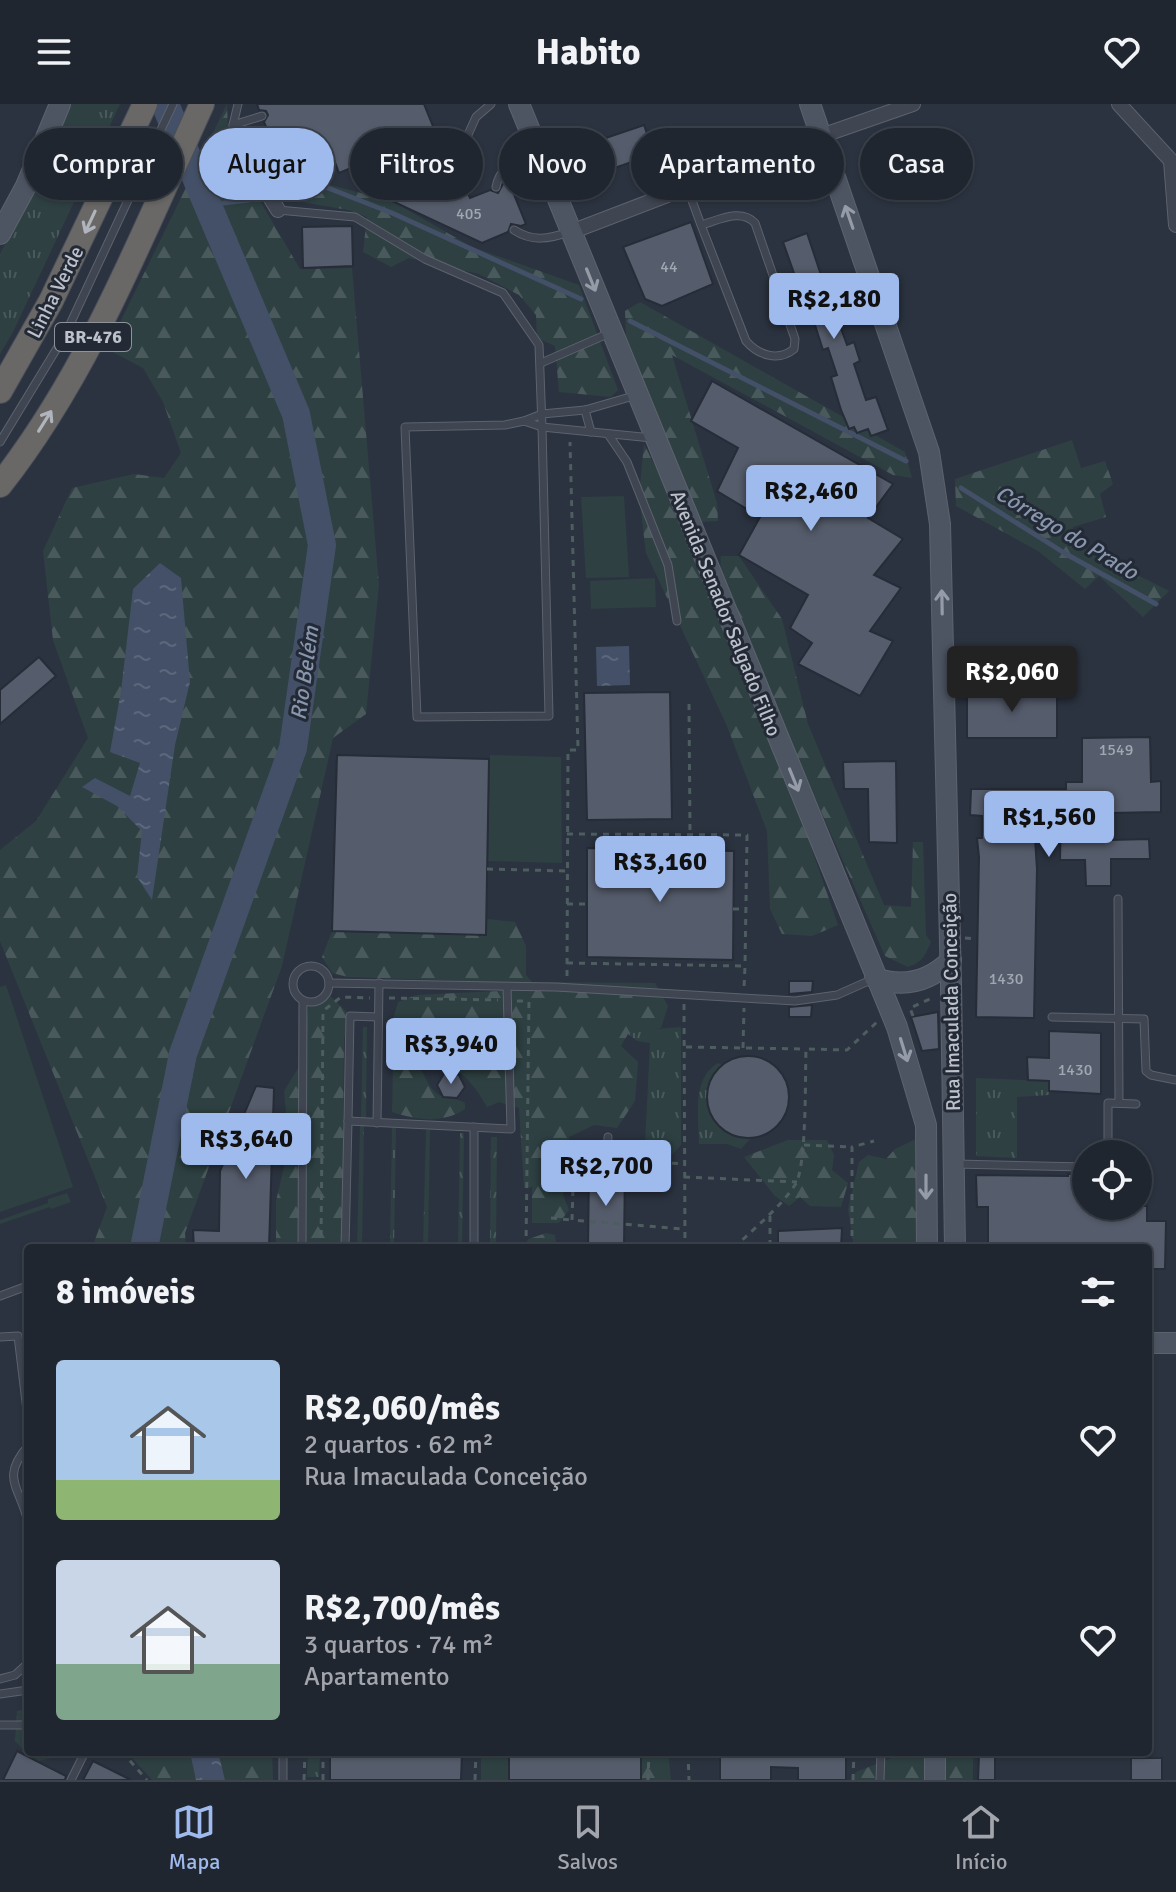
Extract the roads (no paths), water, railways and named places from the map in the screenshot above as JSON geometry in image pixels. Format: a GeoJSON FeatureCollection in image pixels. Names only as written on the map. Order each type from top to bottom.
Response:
{"type":"FeatureCollection","features":[{"type":"Feature","properties":{"kind":"highway","name":"BR-476"},"geometry":{"type":"LineString","coordinates":[[0,485],[36,434],[82,358],[202,104]]}},
{"type":"Feature","properties":{"kind":"highway","name":"Linha Verde"},"geometry":{"type":"LineString","coordinates":[[0,391],[51,301],[140,115]]}},
{"type":"Feature","properties":{"kind":"main road"},"geometry":{"type":"LineString","coordinates":[[0,234],[26,186],[60,104]]}},
{"type":"Feature","properties":{"kind":"main road","name":"Avenida Senador Salgado Filho"},"geometry":{"type":"LineString","coordinates":[[519,104],[529,128]]}},
{"type":"Feature","properties":{"kind":"main road","name":"Rua Imaculada Conceição"},"geometry":{"type":"LineString","coordinates":[[810,104],[818,128]]}},
{"type":"Feature","properties":{"kind":"main road","name":"Avenida Senador Salgado Filho"},"geometry":{"type":"LineString","coordinates":[[558,200],[897,1027],[926,1125]]}},
{"type":"Feature","properties":{"kind":"main road","name":"Rua Imaculada Conceição"},"geometry":{"type":"LineString","coordinates":[[843,200],[929,452],[940,524],[955,1244]]}},
{"type":"Feature","properties":{"kind":"main road"},"geometry":{"type":"LineString","coordinates":[[875,978],[896,983],[918,981],[936,973],[951,960]]}},
{"type":"Feature","properties":{"kind":"main road","name":"Rua Imaculada Conceição"},"geometry":{"type":"LineString","coordinates":[[926,1125],[927,1244]]}},
{"type":"Feature","properties":{"kind":"main road"},"geometry":{"type":"LineString","coordinates":[[1152,1343],[1176,1343]]}},
{"type":"Feature","properties":{"kind":"main road"},"geometry":{"type":"LineString","coordinates":[[935,1756],[935,1780]]}},
{"type":"Feature","properties":{"kind":"street"},"geometry":{"type":"LineString","coordinates":[[844,128],[913,104]]}},
{"type":"Feature","properties":{"kind":"street"},"geometry":{"type":"LineString","coordinates":[[1119,104],[1174,163],[1176,225]]}},
{"type":"Feature","properties":{"kind":"street"},"geometry":{"type":"LineString","coordinates":[[272,200],[278,210]]}},
{"type":"Feature","properties":{"kind":"street"},"geometry":{"type":"LineString","coordinates":[[571,232],[653,200]]}},
{"type":"Feature","properties":{"kind":"lane"},"geometry":{"type":"LineString","coordinates":[[0,442],[65,335],[173,104]]}},
{"type":"Feature","properties":{"kind":"lane"},"geometry":{"type":"LineString","coordinates":[[235,128],[238,104]]}},
{"type":"Feature","properties":{"kind":"lane"},"geometry":{"type":"LineString","coordinates":[[471,128],[476,117],[491,104]]}},
{"type":"Feature","properties":{"kind":"lane"},"geometry":{"type":"LineString","coordinates":[[233,125],[262,116]]}},
{"type":"Feature","properties":{"kind":"lane"},"geometry":{"type":"LineString","coordinates":[[496,187],[499,176]]}},
{"type":"Feature","properties":{"kind":"lane"},"geometry":{"type":"LineString","coordinates":[[692,200],[701,225],[746,341],[754,350],[767,356],[788,354],[794,349],[795,339],[755,223],[748,216],[738,215],[701,225]]}},
{"type":"Feature","properties":{"kind":"lane"},"geometry":{"type":"LineString","coordinates":[[278,210],[355,217],[425,259],[503,293],[539,345],[541,363],[542,414],[542,427],[549,716],[417,717],[405,427],[472,427],[524,421],[542,414],[585,410],[637,395]]}},
{"type":"Feature","properties":{"kind":"lane"},"geometry":{"type":"LineString","coordinates":[[514,230],[524,237],[535,239],[571,232]]}},
{"type":"Feature","properties":{"kind":"lane"},"geometry":{"type":"LineString","coordinates":[[541,363],[612,332]]}},
{"type":"Feature","properties":{"kind":"lane"},"geometry":{"type":"LineString","coordinates":[[585,410],[591,432]]}},
{"type":"Feature","properties":{"kind":"lane"},"geometry":{"type":"LineString","coordinates":[[524,421],[542,427],[655,438]]}},
{"type":"Feature","properties":{"kind":"lane"},"geometry":{"type":"LineString","coordinates":[[608,434],[627,462],[668,565],[677,621]]}},
{"type":"Feature","properties":{"kind":"lane"},"geometry":{"type":"LineString","coordinates":[[1118,899],[1119,1103]]}},
{"type":"Feature","properties":{"kind":"lane"},"geometry":{"type":"LineString","coordinates":[[305,967],[316,967],[325,973],[329,983],[327,992],[321,999],[303,1001],[295,993],[292,983],[296,973],[305,967]]}},
{"type":"Feature","properties":{"kind":"lane"},"geometry":{"type":"LineString","coordinates":[[329,983],[567,988],[795,1001],[837,995],[875,978]]}},
{"type":"Feature","properties":{"kind":"lane"},"geometry":{"type":"LineString","coordinates":[[377,1123],[379,983]]}},
{"type":"Feature","properties":{"kind":"lane"},"geometry":{"type":"LineString","coordinates":[[348,1121],[511,1129],[507,987]]}},
{"type":"Feature","properties":{"kind":"lane"},"geometry":{"type":"LineString","coordinates":[[302,1244],[303,1001]]}},
{"type":"Feature","properties":{"kind":"lane"},"geometry":{"type":"LineString","coordinates":[[345,1244],[350,1016],[378,1017]]}},
{"type":"Feature","properties":{"kind":"lane"},"geometry":{"type":"LineString","coordinates":[[1052,1017],[1144,1019],[1146,1071],[1176,1080]]}},
{"type":"Feature","properties":{"kind":"lane"},"geometry":{"type":"LineString","coordinates":[[1108,1140],[1108,1103],[1136,1104]]}},
{"type":"Feature","properties":{"kind":"lane"},"geometry":{"type":"LineString","coordinates":[[474,1127],[474,1244]]}},
{"type":"Feature","properties":{"kind":"lane"},"geometry":{"type":"LineString","coordinates":[[607,1150],[608,1137]]}},
{"type":"Feature","properties":{"kind":"lane"},"geometry":{"type":"LineString","coordinates":[[954,1164],[1072,1167]]}},
{"type":"Feature","properties":{"kind":"lane"},"geometry":{"type":"LineString","coordinates":[[0,1296],[24,1287]]}},
{"type":"Feature","properties":{"kind":"lane"},"geometry":{"type":"LineString","coordinates":[[0,1337],[18,1336],[24,1386]]}},
{"type":"Feature","properties":{"kind":"lane"},"geometry":{"type":"LineString","coordinates":[[24,1450],[15,1460],[13,1471],[13,1482],[24,1511]]}},
{"type":"Feature","properties":{"kind":"lane"},"geometry":{"type":"LineString","coordinates":[[0,1679],[15,1675],[24,1667]]}},
{"type":"Feature","properties":{"kind":"lane"},"geometry":{"type":"LineString","coordinates":[[0,1694],[24,1691]]}},
{"type":"Feature","properties":{"kind":"lane"},"geometry":{"type":"LineString","coordinates":[[0,1725],[24,1725]]}},
{"type":"Feature","properties":{"kind":"lane"},"geometry":{"type":"LineString","coordinates":[[71,1780],[83,1756]]}},
{"type":"Feature","properties":{"kind":"lane"},"geometry":{"type":"LineString","coordinates":[[283,1756],[283,1780]]}},
{"type":"Feature","properties":{"kind":"lane"},"geometry":{"type":"LineString","coordinates":[[880,1780],[881,1756]]}},
{"type":"Feature","properties":{"kind":"water"},"geometry":{"type":"Polygon","coordinates":[[[160,563],[181,578],[190,682],[175,745],[152,900],[137,877],[142,831],[117,806],[82,787],[95,778],[130,796],[140,763],[110,752],[133,589],[160,563]]]}},
{"type":"Feature","properties":{"kind":"water"},"geometry":{"type":"Polygon","coordinates":[[[629,646],[630,685],[597,686],[596,647],[629,646]]]}},
{"type":"Feature","properties":{"kind":"water"},"geometry":{"type":"Polygon","coordinates":[[[191,1756],[219,1756],[225,1780],[196,1780],[191,1756]]]}},
{"type":"Feature","properties":{"kind":"waterway","name":"Rio Belém"},"geometry":{"type":"LineString","coordinates":[[145,1244],[183,1054],[293,748],[322,545],[296,414],[165,104]]}},
{"type":"Feature","properties":{"kind":"waterway","name":"Córrego do Prado"},"geometry":{"type":"LineString","coordinates":[[206,205],[249,200],[286,187],[311,185],[328,188],[392,213],[581,299]]}},
{"type":"Feature","properties":{"kind":"waterway","name":"Córrego do Prado"},"geometry":{"type":"LineString","coordinates":[[630,321],[906,461]]}},
{"type":"Feature","properties":{"kind":"waterway","name":"Córrego do Prado"},"geometry":{"type":"LineString","coordinates":[[961,488],[1066,554],[1156,604]]}}]}
